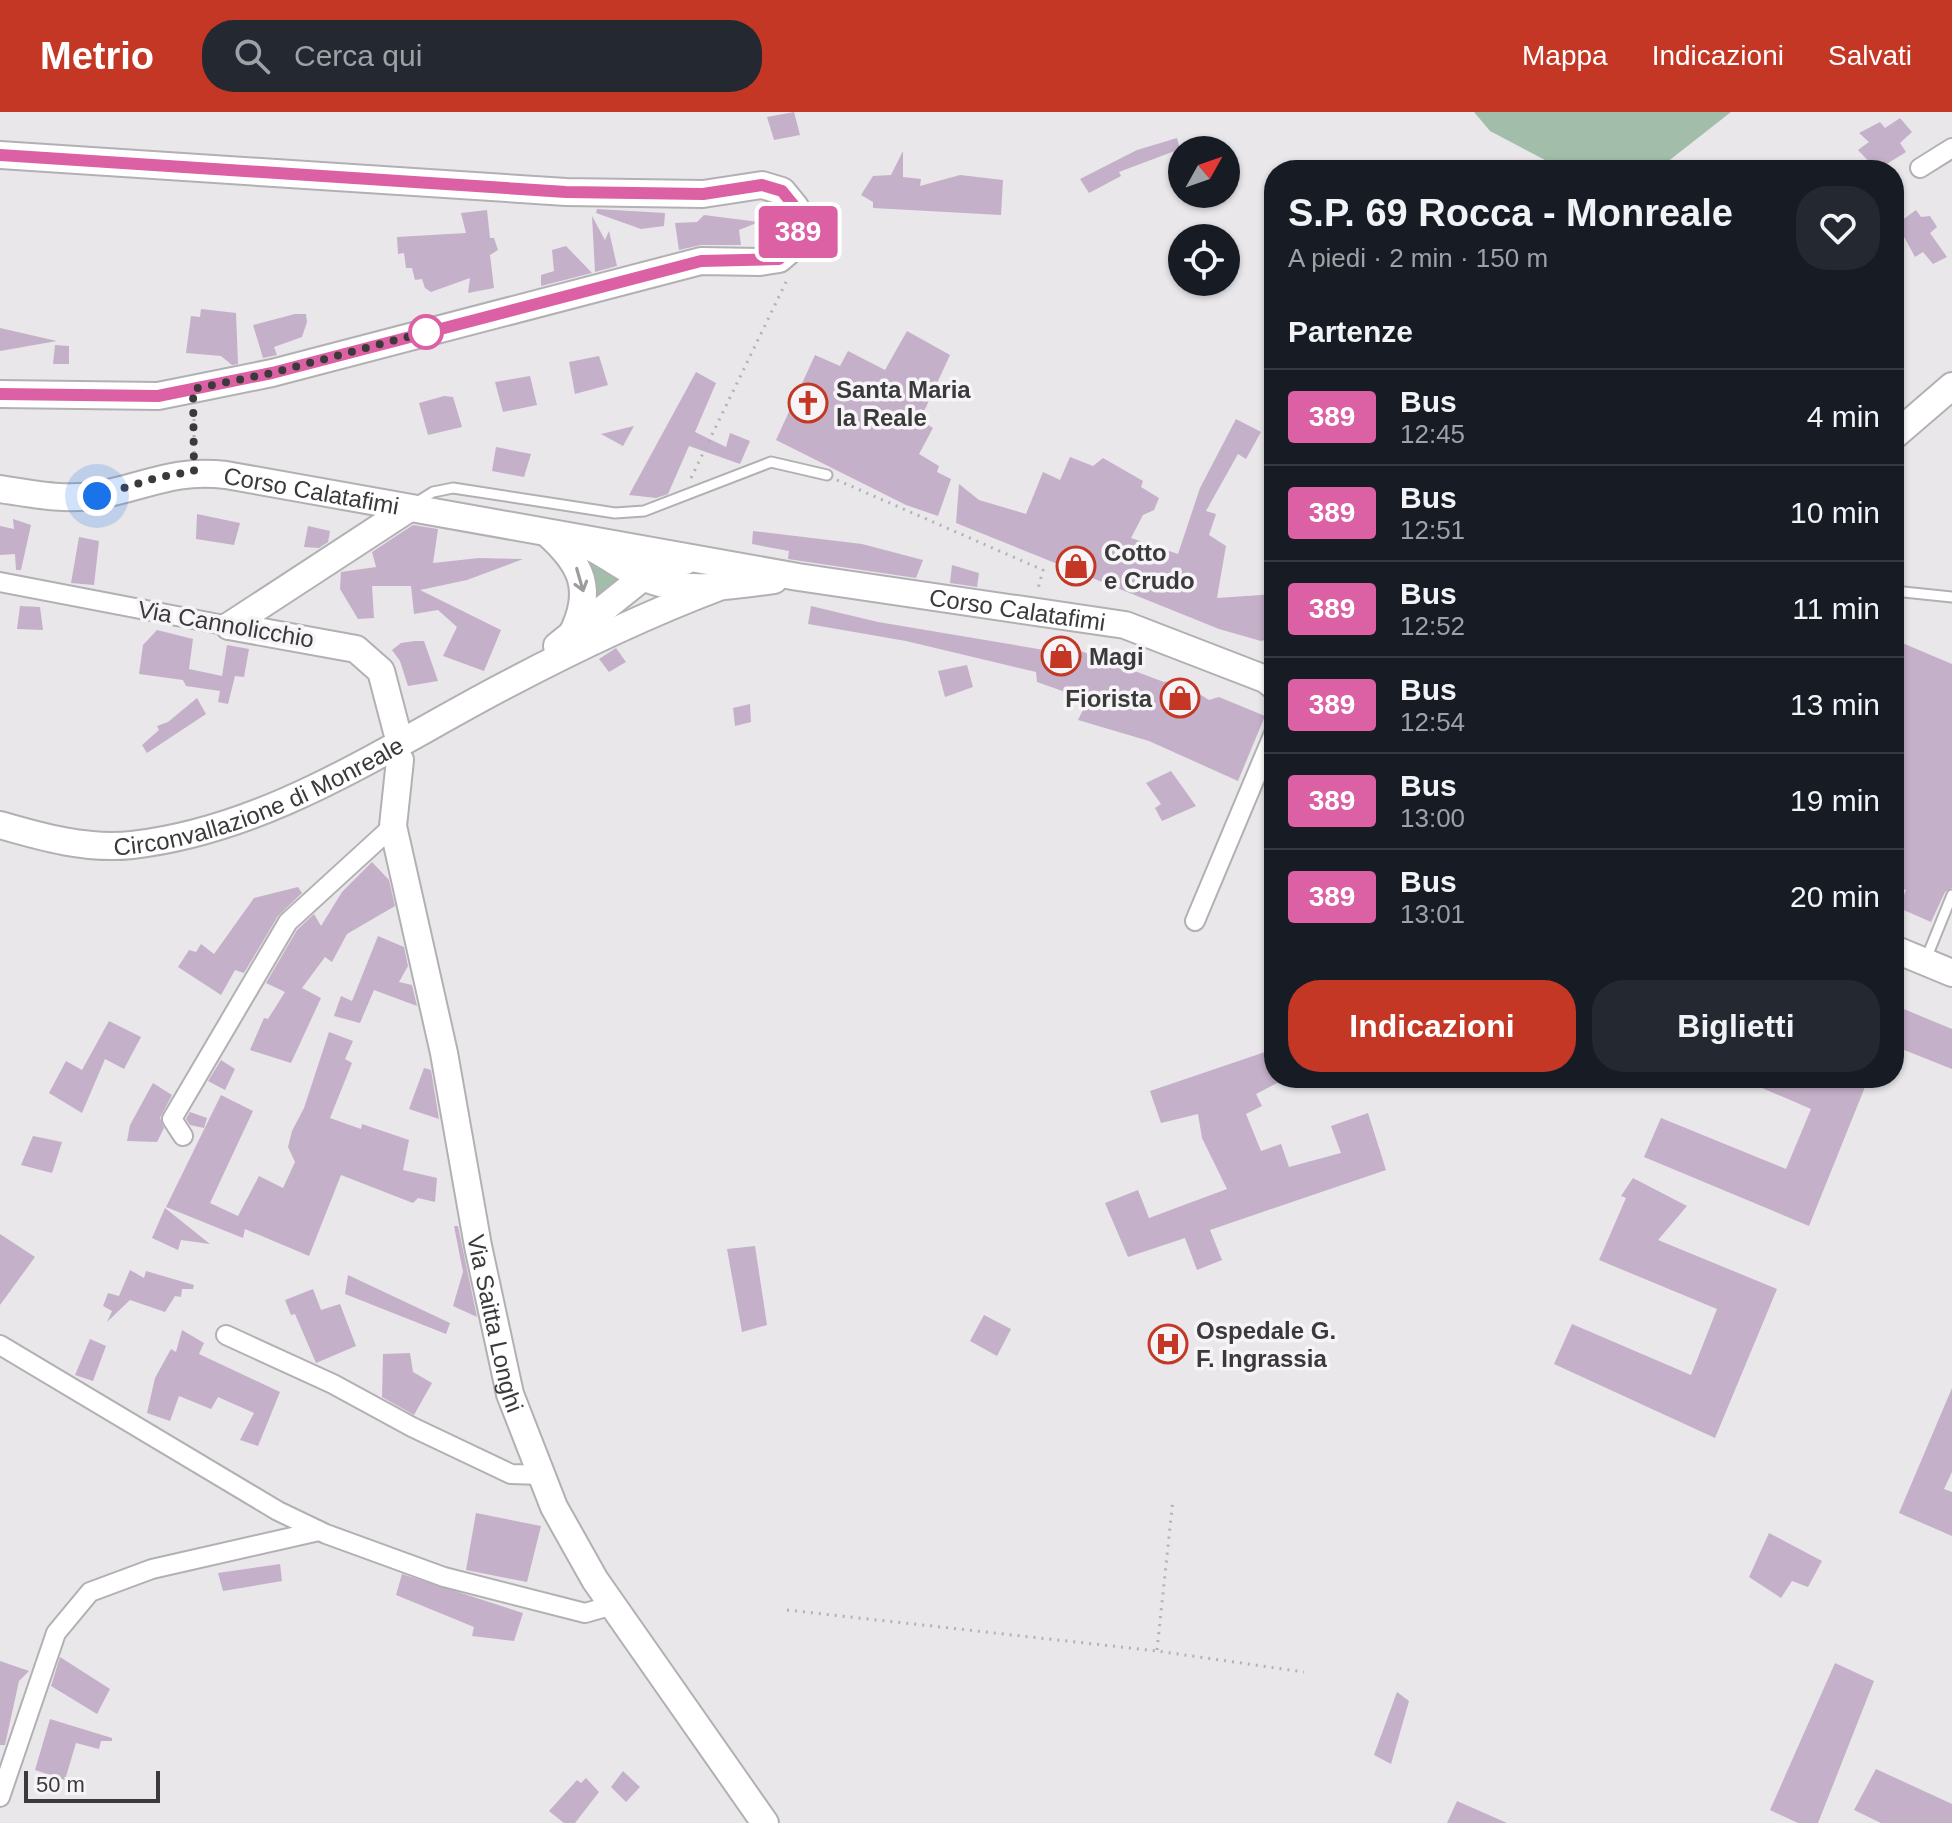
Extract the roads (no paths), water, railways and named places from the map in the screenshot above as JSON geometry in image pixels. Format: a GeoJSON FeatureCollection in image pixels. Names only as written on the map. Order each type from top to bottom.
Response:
{"type":"FeatureCollection","features":[{"type":"Feature","properties":{"kind":"street"},"geometry":{"type":"LineString","coordinates":[[1920,168],[1952,148]]}},
{"type":"Feature","properties":{"kind":"street"},"geometry":{"type":"LineString","coordinates":[[0,155],[566,192],[703,194],[762,185],[782,191],[795,207],[799,229],[793,247],[779,259],[701,261],[272,373],[158,396],[0,394]]}},
{"type":"Feature","properties":{"kind":"street"},"geometry":{"type":"LineString","coordinates":[[1904,427],[1952,386]]}},
{"type":"Feature","properties":{"kind":"street","name":"Corso Calatafimi"},"geometry":{"type":"LineString","coordinates":[[0,489],[60,498],[97,496],[160,477],[194,471],[625,548],[704,559]]}},
{"type":"Feature","properties":{"kind":"street"},"geometry":{"type":"LineString","coordinates":[[229,626],[408,509]]}},
{"type":"Feature","properties":{"kind":"street"},"geometry":{"type":"LineString","coordinates":[[547,533],[574,561],[581,577],[585,598],[572,636]]}},
{"type":"Feature","properties":{"kind":"street"},"geometry":{"type":"LineString","coordinates":[[574,538],[644,577],[666,584],[719,587],[798,577]]}},
{"type":"Feature","properties":{"kind":"street"},"geometry":{"type":"LineString","coordinates":[[625,548],[637,558],[644,577],[637,618]]}},
{"type":"Feature","properties":{"kind":"street"},"geometry":{"type":"LineString","coordinates":[[503,687],[572,636],[657,566],[671,561],[704,559],[798,577]]}},
{"type":"Feature","properties":{"kind":"street","name":"Corso Calatafimi"},"geometry":{"type":"LineString","coordinates":[[798,577],[1125,625],[1264,675]]}},
{"type":"Feature","properties":{"kind":"street","name":"Via Cannolicchio"},"geometry":{"type":"LineString","coordinates":[[0,582],[356,649],[381,671],[397,732]]}},
{"type":"Feature","properties":{"kind":"street"},"geometry":{"type":"LineString","coordinates":[[503,687],[637,618],[719,587]]}},
{"type":"Feature","properties":{"kind":"street","name":"Circonvallazione di Monreale"},"geometry":{"type":"LineString","coordinates":[[0,825],[81,843],[128,845],[238,822],[385,753],[503,687]]}},
{"type":"Feature","properties":{"kind":"street"},"geometry":{"type":"LineString","coordinates":[[1195,921],[1264,757]]}},
{"type":"Feature","properties":{"kind":"street","name":"Via Saitta Longhi"},"geometry":{"type":"LineString","coordinates":[[400,760],[393,826],[444,1053],[475,1232],[510,1394],[554,1507],[613,1605],[765,1823]]}},
{"type":"Feature","properties":{"kind":"street"},"geometry":{"type":"LineString","coordinates":[[183,1136],[172,1119],[288,922],[393,826]]}},
{"type":"Feature","properties":{"kind":"street"},"geometry":{"type":"LineString","coordinates":[[1904,953],[1952,973]]}},
{"type":"Feature","properties":{"kind":"street"},"geometry":{"type":"LineString","coordinates":[[226,1335],[511,1474],[542,1475]]}},
{"type":"Feature","properties":{"kind":"street"},"geometry":{"type":"LineString","coordinates":[[0,1345],[53,1380],[278,1511],[319,1531],[444,1577],[531,1601],[585,1613],[613,1605]]}},
{"type":"Feature","properties":{"kind":"street"},"geometry":{"type":"LineString","coordinates":[[0,1797],[56,1633],[90,1592],[152,1569],[319,1531]]}},
{"type":"Feature","properties":{"kind":"lane"},"geometry":{"type":"LineString","coordinates":[[408,509],[433,492],[453,488],[615,513],[644,511],[771,462],[827,475]]}},
{"type":"Feature","properties":{"kind":"lane"},"geometry":{"type":"LineString","coordinates":[[1904,592],[1952,597]]}},
{"type":"Feature","properties":{"kind":"lane"},"geometry":{"type":"LineString","coordinates":[[1925,962],[1952,895]]}},
{"type":"Feature","properties":{"kind":"place","name":"Santa Maria la Reale"},"geometry":{"type":"Point","coordinates":[808,403]}},
{"type":"Feature","properties":{"kind":"place","name":"Cotto e Crudo"},"geometry":{"type":"Point","coordinates":[1076,566]}},
{"type":"Feature","properties":{"kind":"place","name":"Magi"},"geometry":{"type":"Point","coordinates":[1061,656]}},
{"type":"Feature","properties":{"kind":"place","name":"Fiorista"},"geometry":{"type":"Point","coordinates":[1180,698]}},
{"type":"Feature","properties":{"kind":"place","name":"Ospedale G. F. Ingrassia"},"geometry":{"type":"Point","coordinates":[1168,1344]}}]}
